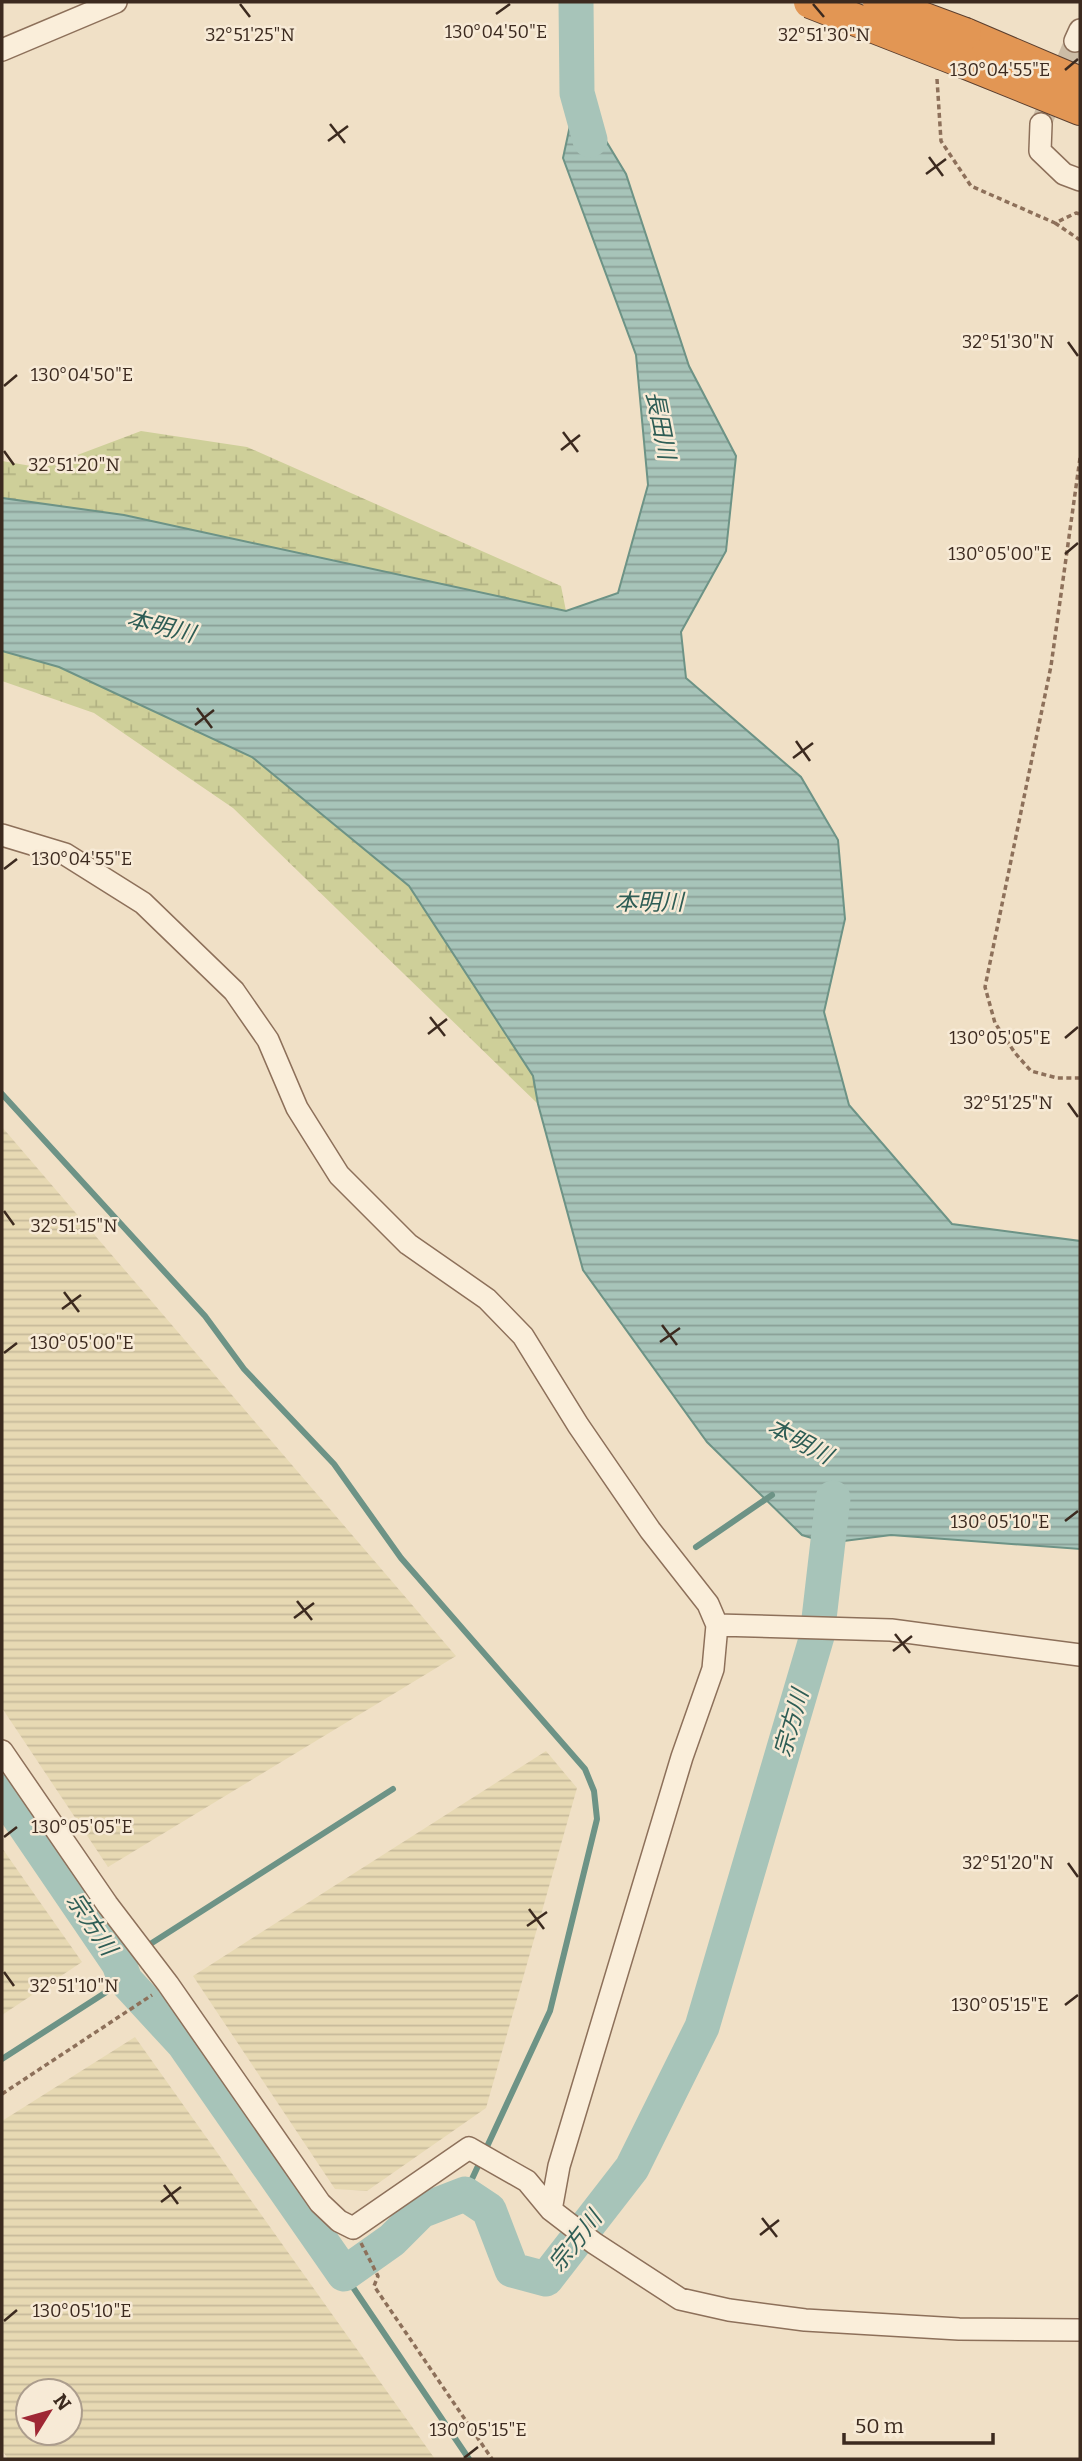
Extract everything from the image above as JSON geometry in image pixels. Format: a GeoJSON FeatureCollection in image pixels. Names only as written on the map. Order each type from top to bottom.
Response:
{"type":"FeatureCollection","features":[{"type":"Feature","properties":{"kind":"highway"},"geometry":{"type":"LineString","coordinates":[[810,2],[954,55],[1080,108]]}},
{"type":"Feature","properties":{"kind":"highway"},"geometry":{"type":"LineString","coordinates":[[879,2],[954,55],[1080,83]]}},
{"type":"Feature","properties":{"kind":"street"},"geometry":{"type":"LineString","coordinates":[[2,50],[116,2]]}},
{"type":"Feature","properties":{"kind":"street"},"geometry":{"type":"LineString","coordinates":[[1041,124],[1040,151],[1064,174],[1080,180]]}},
{"type":"Feature","properties":{"kind":"street"},"geometry":{"type":"LineString","coordinates":[[2,835],[65,854],[143,903],[234,991],[268,1040],[297,1108],[339,1175],[408,1244],[487,1299],[523,1336],[578,1425],[650,1530],[708,1604],[717,1625],[713,1669],[682,1757],[559,2166],[551,2210]]}},
{"type":"Feature","properties":{"kind":"street"},"geometry":{"type":"LineString","coordinates":[[717,1625],[891,1630],[1080,1655]]}},
{"type":"Feature","properties":{"kind":"street"},"geometry":{"type":"LineString","coordinates":[[2,1751],[107,1904],[168,1984],[320,2203],[339,2221],[353,2228],[469,2148],[527,2181],[551,2210],[594,2243],[680,2299],[729,2310],[805,2320],[946,2328],[1080,2330]]}},
{"type":"Feature","properties":{"kind":"path"},"geometry":{"type":"LineString","coordinates":[[954,55],[941,141],[971,186],[1055,223],[1080,240]]}},
{"type":"Feature","properties":{"kind":"path"},"geometry":{"type":"LineString","coordinates":[[1055,223],[1076,212],[1080,214]]}},
{"type":"Feature","properties":{"kind":"path"},"geometry":{"type":"LineString","coordinates":[[1080,458],[1051,666],[985,988],[995,1023],[1031,1071],[1057,1078],[1080,1078]]}},
{"type":"Feature","properties":{"kind":"path"},"geometry":{"type":"LineString","coordinates":[[2,2094],[168,1984]]}},
{"type":"Feature","properties":{"kind":"path"},"geometry":{"type":"LineString","coordinates":[[353,2228],[378,2276],[374,2286],[492,2459]]}},
{"type":"Feature","properties":{"kind":"shaded area"},"geometry":{"type":"Polygon","coordinates":[[[2,1127],[456,1656],[108,1867],[2,1708],[2,1127]]]}},
{"type":"Feature","properties":{"kind":"shaded area"},"geometry":{"type":"Polygon","coordinates":[[[546,1751],[577,1788],[486,2108],[367,2191],[335,2189],[193,1976],[546,1751]]]}},
{"type":"Feature","properties":{"kind":"shaded area"},"geometry":{"type":"Polygon","coordinates":[[[2,1848],[82,1962],[2,2015],[2,1848]]]}},
{"type":"Feature","properties":{"kind":"shaded area"},"geometry":{"type":"Polygon","coordinates":[[[135,2037],[435,2459],[8,2459],[2,2450],[2,2121],[135,2037]]]}},
{"type":"Feature","properties":{"kind":"green space"},"geometry":{"type":"Polygon","coordinates":[[[141,431],[247,447],[561,586],[566,611],[124,515],[2,498],[2,461],[43,468],[141,431]]]}},
{"type":"Feature","properties":{"kind":"green space"},"geometry":{"type":"Polygon","coordinates":[[[2,651],[59,666],[252,757],[409,886],[533,1076],[538,1104],[233,808],[94,713],[2,681],[2,651]]]}},
{"type":"Feature","properties":{"kind":"water","name":"本明川"},"geometry":{"type":"Polygon","coordinates":[[[577,93],[626,174],[689,366],[736,456],[726,551],[681,632],[686,678],[801,777],[838,840],[845,919],[824,1012],[849,1105],[952,1224],[1080,1241],[1080,1549],[891,1535],[828,1543],[802,1535],[707,1442],[583,1270],[538,1104],[533,1076],[409,886],[252,757],[59,667],[2,651],[2,498],[124,515],[566,611],[618,593],[648,485],[636,355],[563,158],[577,93]]]}},
{"type":"Feature","properties":{"kind":"waterway","name":"長田川"},"geometry":{"type":"LineString","coordinates":[[576,2],[577,93],[590,140]]}},
{"type":"Feature","properties":{"kind":"waterway"},"geometry":{"type":"LineString","coordinates":[[2,1094],[205,1316],[244,1369],[334,1464],[401,1558],[585,1769],[594,1791],[597,1819],[550,2011],[465,2194]]}},
{"type":"Feature","properties":{"kind":"waterway"},"geometry":{"type":"LineString","coordinates":[[696,1547],[772,1495]]}},
{"type":"Feature","properties":{"kind":"waterway","name":"宗方川"},"geometry":{"type":"LineString","coordinates":[[2,1792],[119,1964],[125,1980],[184,2044],[344,2274],[392,2240],[421,2211],[465,2194],[489,2210],[512,2270],[546,2279],[632,2168],[702,2027],[817,1636],[833,1498]]}},
{"type":"Feature","properties":{"kind":"waterway"},"geometry":{"type":"LineString","coordinates":[[119,1964],[393,1789]]}},
{"type":"Feature","properties":{"kind":"waterway"},"geometry":{"type":"LineString","coordinates":[[2,2059],[125,1980]]}},
{"type":"Feature","properties":{"kind":"waterway"},"geometry":{"type":"LineString","coordinates":[[344,2274],[469,2459]]}},
{"type":"Feature","properties":{"kind":"tunnel"},"geometry":{"type":"LineString","coordinates":[[1041,124],[1075,41]]}}]}
